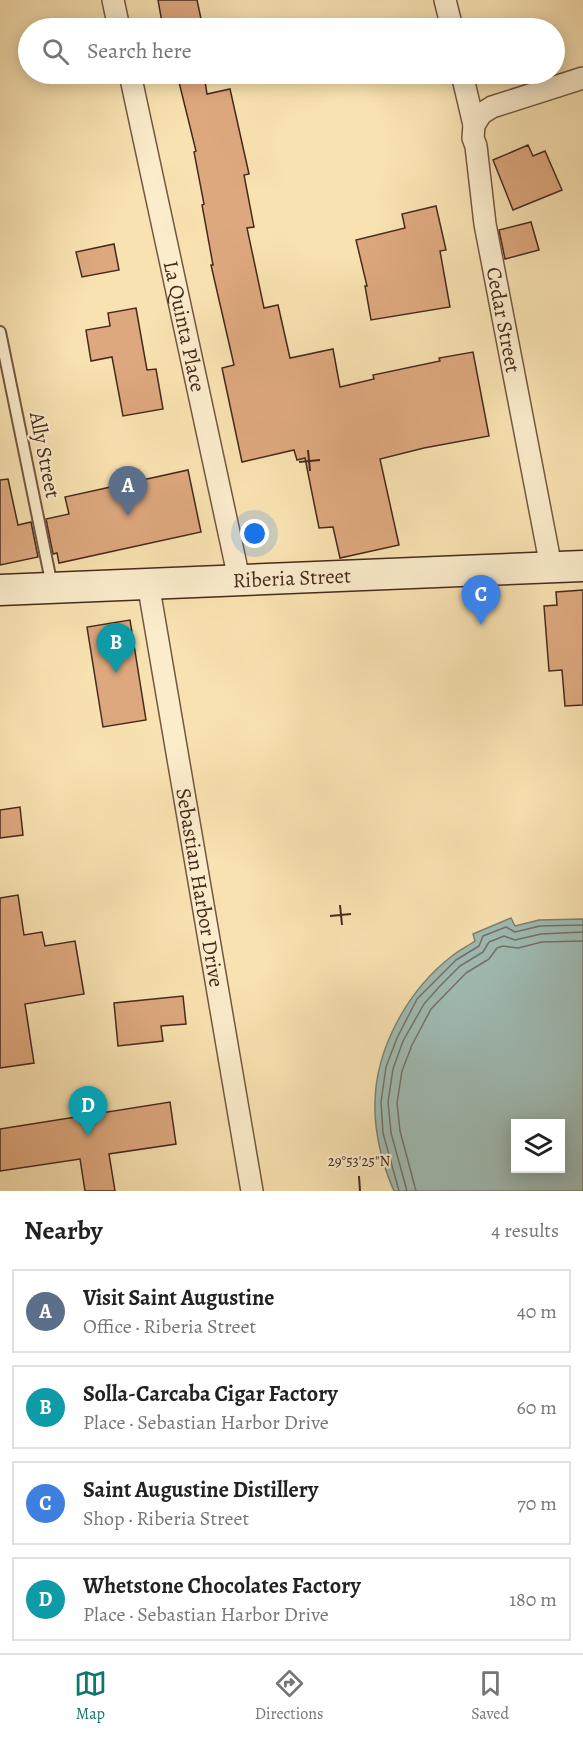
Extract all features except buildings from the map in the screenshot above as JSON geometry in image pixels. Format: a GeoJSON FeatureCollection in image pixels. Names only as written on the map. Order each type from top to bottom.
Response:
{"type":"FeatureCollection","features":[{"type":"Feature","properties":{"kind":"street"},"geometry":{"type":"LineString","coordinates":[[113,0],[117,18]]}},
{"type":"Feature","properties":{"kind":"street"},"geometry":{"type":"LineString","coordinates":[[445,0],[450,18]]}},
{"type":"Feature","properties":{"kind":"street"},"geometry":{"type":"LineString","coordinates":[[565,84],[583,78]]}},
{"type":"Feature","properties":{"kind":"street","name":"La Quinta Place"},"geometry":{"type":"LineString","coordinates":[[132,84],[239,579]]}},
{"type":"Feature","properties":{"kind":"street","name":"Cedar Street"},"geometry":{"type":"LineString","coordinates":[[464,84],[474,125],[473,138],[476,146],[485,224],[551,567]]}},
{"type":"Feature","properties":{"kind":"street"},"geometry":{"type":"LineString","coordinates":[[474,125],[481,114],[492,107],[564,84]]}},
{"type":"Feature","properties":{"kind":"street","name":"Riberia Street"},"geometry":{"type":"LineString","coordinates":[[0,590],[52,586],[583,566]]}},
{"type":"Feature","properties":{"kind":"street","name":"Sebastian Harbor Drive"},"geometry":{"type":"LineString","coordinates":[[148,583],[252,1191]]}},
{"type":"Feature","properties":{"kind":"lane","name":"Ally Street"},"geometry":{"type":"LineString","coordinates":[[0,332],[52,586]]}},
{"type":"Feature","properties":{"kind":"water"},"geometry":{"type":"Polygon","coordinates":[[[511,918],[515,926],[539,920],[583,919],[583,1191],[394,1191],[382,1159],[377,1136],[375,1102],[381,1061],[398,1021],[422,985],[436,969],[475,941],[473,934],[511,918]]]}},
{"type":"Feature","properties":{"kind":"place","name":"Visit Saint Augustine"},"geometry":{"type":"Point","coordinates":[128,516]}},
{"type":"Feature","properties":{"kind":"place","name":"Saint Augustine Distillery"},"geometry":{"type":"Point","coordinates":[481,625]}},
{"type":"Feature","properties":{"kind":"place","name":"Solla-Carcaba Cigar Factory"},"geometry":{"type":"Point","coordinates":[116,673]}},
{"type":"Feature","properties":{"kind":"place","name":"Whetstone Chocolates Factory"},"geometry":{"type":"Point","coordinates":[88,1136]}}]}
